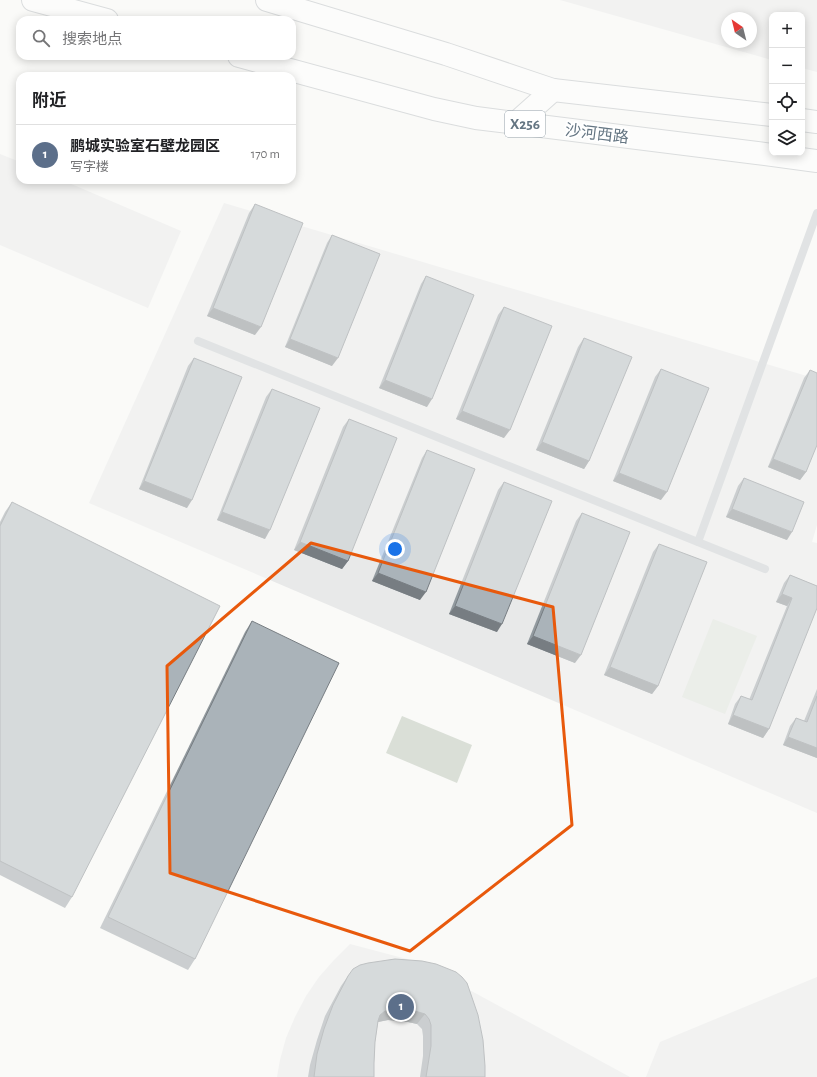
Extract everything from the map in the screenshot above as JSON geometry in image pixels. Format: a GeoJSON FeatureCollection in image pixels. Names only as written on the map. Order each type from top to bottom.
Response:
{"type":"FeatureCollection","features":[{"type":"Feature","properties":{"kind":"main road"},"geometry":{"type":"LineString","coordinates":[[33,0],[92,16]]}},
{"type":"Feature","properties":{"kind":"main road","name":"X256"},"geometry":{"type":"LineString","coordinates":[[267,0],[446,54],[553,90],[769,116]]}},
{"type":"Feature","properties":{"kind":"main road","name":"沙河西路"},"geometry":{"type":"LineString","coordinates":[[255,60],[434,109],[476,118],[817,161]]}},
{"type":"Feature","properties":{"kind":"main road"},"geometry":{"type":"LineString","coordinates":[[516,123],[553,90]]}},
{"type":"Feature","properties":{"kind":"main road"},"geometry":{"type":"LineString","coordinates":[[805,120],[817,122]]}},
{"type":"Feature","properties":{"kind":"lane"},"geometry":{"type":"LineString","coordinates":[[698,542],[817,213]]}},
{"type":"Feature","properties":{"kind":"lane"},"geometry":{"type":"LineString","coordinates":[[198,341],[765,569]]}},
{"type":"Feature","properties":{"kind":"highlighted area"},"geometry":{"type":"Polygon","coordinates":[[[311,543],[553,607],[572,825],[410,951],[170,873],[167,666],[311,543]]]}},
{"type":"Feature","properties":{"kind":"shaded area"},"geometry":{"type":"Polygon","coordinates":[[[560,0],[817,0],[817,72],[805,69],[805,12],[769,12],[769,59],[730,48],[757,48],[757,12],[721,12],[721,46],[560,0]]]}},
{"type":"Feature","properties":{"kind":"shaded area"},"geometry":{"type":"Polygon","coordinates":[[[0,154],[16,160],[16,184],[71,184],[181,231],[148,308],[0,245],[0,154]]]}},
{"type":"Feature","properties":{"kind":"shaded area"},"geometry":{"type":"Polygon","coordinates":[[[224,203],[817,379],[817,525],[812,542],[817,543],[817,813],[89,503],[224,203]]]}},
{"type":"Feature","properties":{"kind":"shaded area"},"geometry":{"type":"Polygon","coordinates":[[[713,619],[757,636],[725,714],[682,697],[713,619]]]}},
{"type":"Feature","properties":{"kind":"shaded area"},"geometry":{"type":"Polygon","coordinates":[[[402,716],[472,745],[457,783],[386,753],[402,716]]]}},
{"type":"Feature","properties":{"kind":"shaded area"},"geometry":{"type":"Polygon","coordinates":[[[350,944],[418,962],[630,1077],[277,1077],[286,1038],[306,996],[319,977],[350,944]]]}},
{"type":"Feature","properties":{"kind":"shaded area"},"geometry":{"type":"Polygon","coordinates":[[[817,977],[817,1077],[646,1077],[660,1042],[817,977]]]}},
{"type":"Feature","properties":{"kind":"building"},"geometry":{"type":"Polygon","coordinates":[[[255,204],[303,223],[261,327],[213,308],[255,204]]]}},
{"type":"Feature","properties":{"kind":"building"},"geometry":{"type":"Polygon","coordinates":[[[332,235],[380,254],[338,358],[290,339],[332,235]]]}},
{"type":"Feature","properties":{"kind":"building"},"geometry":{"type":"Polygon","coordinates":[[[426,276],[474,295],[432,399],[385,380],[426,276]]]}},
{"type":"Feature","properties":{"kind":"building"},"geometry":{"type":"Polygon","coordinates":[[[504,307],[552,326],[510,430],[462,411],[504,307]]]}},
{"type":"Feature","properties":{"kind":"building"},"geometry":{"type":"Polygon","coordinates":[[[584,338],[632,357],[589,461],[542,442],[584,338]]]}},
{"type":"Feature","properties":{"kind":"building"},"geometry":{"type":"Polygon","coordinates":[[[194,358],[242,377],[192,500],[144,481],[194,358]]]}},
{"type":"Feature","properties":{"kind":"building"},"geometry":{"type":"Polygon","coordinates":[[[661,369],[709,388],[667,492],[619,473],[661,369]]]}},
{"type":"Feature","properties":{"kind":"building"},"geometry":{"type":"Polygon","coordinates":[[[810,370],[817,373],[817,445],[806,472],[773,459],[810,370]]]}},
{"type":"Feature","properties":{"kind":"building"},"geometry":{"type":"Polygon","coordinates":[[[272,389],[320,408],[270,530],[222,512],[272,389]]]}},
{"type":"Feature","properties":{"kind":"building"},"geometry":{"type":"Polygon","coordinates":[[[349,419],[397,438],[348,561],[300,542],[349,419]]]}},
{"type":"Feature","properties":{"kind":"building"},"geometry":{"type":"Polygon","coordinates":[[[427,450],[475,469],[426,592],[378,573],[427,450]]]}},
{"type":"Feature","properties":{"kind":"building"},"geometry":{"type":"Polygon","coordinates":[[[744,478],[804,502],[792,532],[732,509],[744,478]]]}},
{"type":"Feature","properties":{"kind":"building"},"geometry":{"type":"Polygon","coordinates":[[[504,482],[552,501],[502,624],[455,606],[504,482]]]}},
{"type":"Feature","properties":{"kind":"building"},"geometry":{"type":"Polygon","coordinates":[[[12,502],[220,606],[72,897],[0,861],[0,526],[12,502]]]}},
{"type":"Feature","properties":{"kind":"building"},"geometry":{"type":"Polygon","coordinates":[[[582,513],[630,532],[581,655],[533,636],[582,513]]]}},
{"type":"Feature","properties":{"kind":"building"},"geometry":{"type":"Polygon","coordinates":[[[659,544],[707,562],[658,686],[610,667],[659,544]]]}},
{"type":"Feature","properties":{"kind":"building"},"geometry":{"type":"Polygon","coordinates":[[[790,575],[817,586],[817,608],[769,729],[733,715],[741,696],[752,700],[792,598],[782,594],[790,575]]]}},
{"type":"Feature","properties":{"kind":"building"},"geometry":{"type":"Polygon","coordinates":[[[252,621],[339,663],[195,959],[108,917],[252,621]]]}},
{"type":"Feature","properties":{"kind":"building"},"geometry":{"type":"Polygon","coordinates":[[[817,696],[817,748],[788,737],[796,718],[807,722],[817,696]]]}},
{"type":"Feature","properties":{"kind":"building"},"geometry":{"type":"Polygon","coordinates":[[[395,959],[422,961],[436,964],[456,972],[467,983],[478,1015],[483,1040],[485,1077],[426,1077],[431,1046],[431,1025],[429,1019],[425,1014],[415,1011],[395,1010],[385,1011],[380,1015],[378,1021],[375,1042],[374,1077],[314,1077],[317,1054],[324,1029],[333,1005],[348,976],[353,969],[360,965],[395,959]]]}},
{"type":"Feature","properties":{"kind":"place","name":"鹏城实验室石壁龙园区"},"geometry":{"type":"Point","coordinates":[401,1007]}}]}
